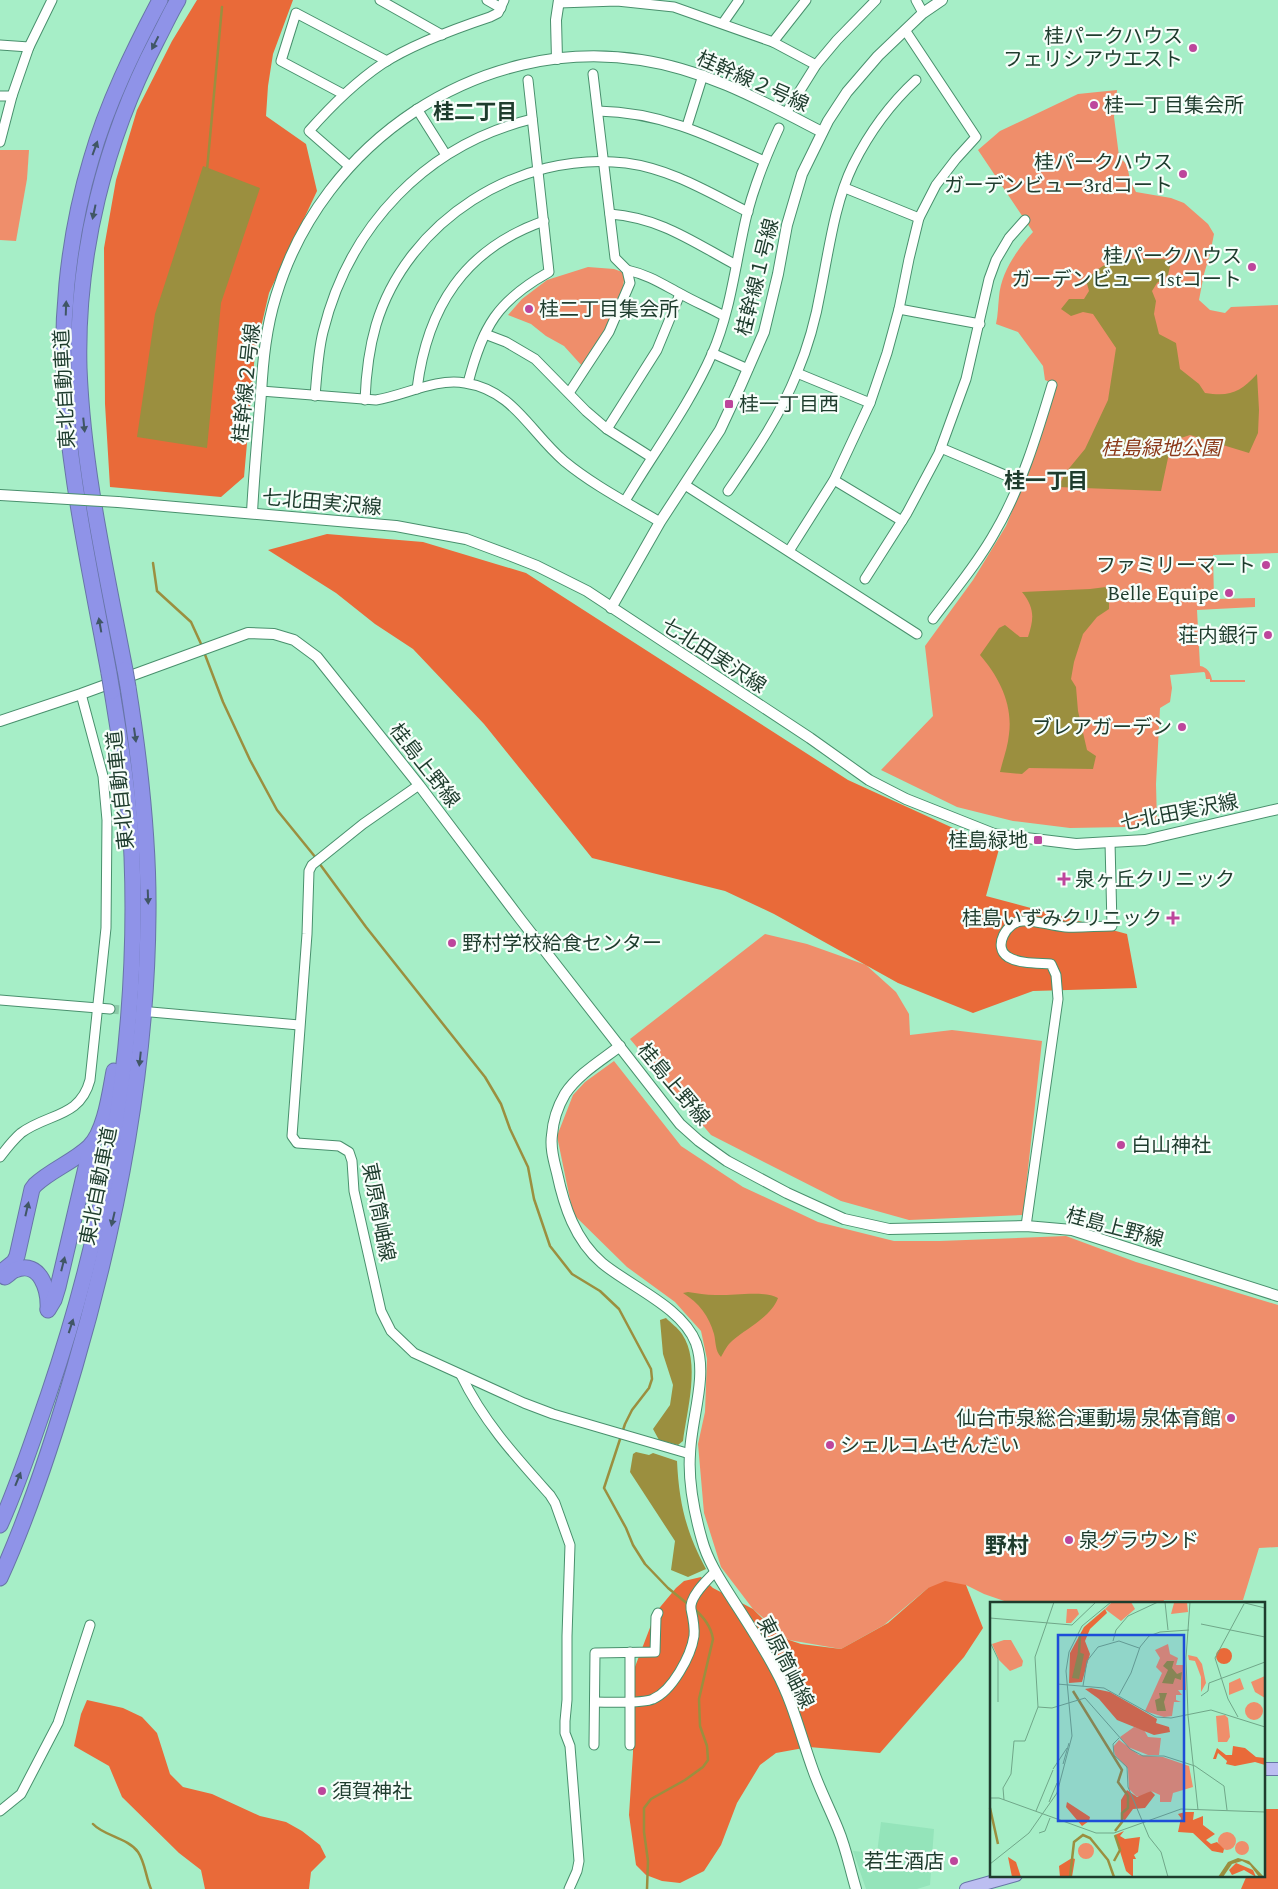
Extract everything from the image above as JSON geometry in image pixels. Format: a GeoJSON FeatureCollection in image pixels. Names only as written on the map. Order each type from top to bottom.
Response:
{"type":"FeatureCollection","features":[{"type":"Feature","properties":{"kind":"highway","name":"東北自動車道"},"geometry":{"type":"LineString","coordinates":[[0,1525],[25,1464],[74,1317],[91,1249],[114,1140],[128,1022],[133,912],[130,816],[109,673],[80,520],[66,411],[64,380],[66,294],[77,220],[91,160],[112,101],[136,46],[160,0]]}},
{"type":"Feature","properties":{"kind":"highway","name":"東北自動車道"},"geometry":{"type":"LineString","coordinates":[[0,1578],[42,1471],[80,1351],[107,1247],[130,1136],[143,1024],[148,914],[145,816],[128,687],[96,521],[83,422],[79,367],[83,283],[97,199],[120,124],[149,56],[178,0]]}},
{"type":"Feature","properties":{"kind":"highway"},"geometry":{"type":"LineString","coordinates":[[0,1281],[16,1270],[35,1271],[40,1276],[47,1291],[48,1310],[54,1300],[91,1146],[97,1136],[108,1102],[114,1072],[122,999],[131,969]]}},
{"type":"Feature","properties":{"kind":"highway"},"geometry":{"type":"LineString","coordinates":[[0,1273],[14,1262],[17,1256],[32,1189],[35,1184],[91,1146]]}},
{"type":"Feature","properties":{"kind":"main road"},"geometry":{"type":"LineString","coordinates":[[966,1889],[1012,1876]]}},
{"type":"Feature","properties":{"kind":"street"},"geometry":{"type":"LineString","coordinates":[[0,142],[12,96],[29,47],[52,0]]}},
{"type":"Feature","properties":{"kind":"street"},"geometry":{"type":"LineString","coordinates":[[380,0],[442,35]]}},
{"type":"Feature","properties":{"kind":"street"},"geometry":{"type":"LineString","coordinates":[[349,166],[308,131],[343,94],[387,61],[442,35],[498,13],[502,4],[487,0]]}},
{"type":"Feature","properties":{"kind":"street"},"geometry":{"type":"LineString","coordinates":[[722,23],[739,0]]}},
{"type":"Feature","properties":{"kind":"street"},"geometry":{"type":"LineString","coordinates":[[773,42],[806,0]]}},
{"type":"Feature","properties":{"kind":"street"},"geometry":{"type":"LineString","coordinates":[[786,113],[816,64],[876,0]]}},
{"type":"Feature","properties":{"kind":"street"},"geometry":{"type":"LineString","coordinates":[[916,0],[922,12]]}},
{"type":"Feature","properties":{"kind":"street","name":"桂幹線１号線"},"geometry":{"type":"LineString","coordinates":[[611,608],[660,522],[720,430],[748,369],[764,332],[787,225],[802,174],[822,132],[847,92],[878,56],[922,12],[942,0]]}},
{"type":"Feature","properties":{"kind":"street"},"geometry":{"type":"LineString","coordinates":[[557,59],[556,29],[559,1],[617,1],[676,4],[773,42],[816,64]]}},
{"type":"Feature","properties":{"kind":"street"},"geometry":{"type":"LineString","coordinates":[[343,94],[281,61],[296,14],[387,61]]}},
{"type":"Feature","properties":{"kind":"street"},"geometry":{"type":"LineString","coordinates":[[788,551],[834,480],[870,404],[887,354],[899,309],[919,218],[936,185],[976,136],[905,30]]}},
{"type":"Feature","properties":{"kind":"street"},"geometry":{"type":"LineString","coordinates":[[0,45],[29,47]]}},
{"type":"Feature","properties":{"kind":"street","name":"桂幹線２号線"},"geometry":{"type":"LineString","coordinates":[[252,513],[263,353],[276,294],[286,266],[308,223],[334,184],[349,166],[380,136],[417,109],[454,90],[493,74],[535,62],[592,57],[640,60],[703,75],[740,90],[822,132]]}},
{"type":"Feature","properties":{"kind":"street"},"geometry":{"type":"LineString","coordinates":[[569,393],[598,350],[618,315],[630,283],[627,270],[615,258],[593,74]]}},
{"type":"Feature","properties":{"kind":"street"},"geometry":{"type":"LineString","coordinates":[[687,126],[703,75]]}},
{"type":"Feature","properties":{"kind":"street"},"geometry":{"type":"LineString","coordinates":[[468,383],[476,355],[494,317],[516,293],[549,272],[528,80]]}},
{"type":"Feature","properties":{"kind":"street"},"geometry":{"type":"LineString","coordinates":[[728,491],[764,438],[797,373],[816,314],[837,212],[852,166],[896,99],[916,80]]}},
{"type":"Feature","properties":{"kind":"street"},"geometry":{"type":"LineString","coordinates":[[0,96],[12,96]]}},
{"type":"Feature","properties":{"kind":"street"},"geometry":{"type":"LineString","coordinates":[[417,109],[446,156]]}},
{"type":"Feature","properties":{"kind":"street"},"geometry":{"type":"LineString","coordinates":[[598,111],[642,115],[687,126],[764,161]]}},
{"type":"Feature","properties":{"kind":"street"},"geometry":{"type":"LineString","coordinates":[[315,396],[324,326],[341,277],[355,250],[382,212],[407,186],[446,156],[500,128],[532,119]]}},
{"type":"Feature","properties":{"kind":"street"},"geometry":{"type":"LineString","coordinates":[[624,501],[687,401],[712,353],[724,316],[748,212],[764,161],[778,128]]}},
{"type":"Feature","properties":{"kind":"street"},"geometry":{"type":"LineString","coordinates":[[365,400],[368,367],[376,325],[393,285],[416,250],[441,224],[473,200],[505,182],[539,169],[571,163],[625,163],[670,174],[691,182],[748,212]]}},
{"type":"Feature","properties":{"kind":"street"},"geometry":{"type":"LineString","coordinates":[[845,188],[919,218]]}},
{"type":"Feature","properties":{"kind":"street"},"geometry":{"type":"LineString","coordinates":[[610,214],[632,216],[652,222],[686,237],[736,265]]}},
{"type":"Feature","properties":{"kind":"street"},"geometry":{"type":"LineString","coordinates":[[865,579],[920,491],[942,448],[958,404],[980,324],[989,279],[996,260],[1009,238],[1025,220]]}},
{"type":"Feature","properties":{"kind":"street"},"geometry":{"type":"LineString","coordinates":[[417,389],[423,352],[440,305],[464,273],[497,244],[528,226],[544,221]]}},
{"type":"Feature","properties":{"kind":"street"},"geometry":{"type":"LineString","coordinates":[[627,270],[643,273],[724,316]]}},
{"type":"Feature","properties":{"kind":"street"},"geometry":{"type":"LineString","coordinates":[[607,429],[657,350],[680,294]]}},
{"type":"Feature","properties":{"kind":"street"},"geometry":{"type":"LineString","coordinates":[[899,309],[980,324]]}},
{"type":"Feature","properties":{"kind":"street"},"geometry":{"type":"LineString","coordinates":[[485,334],[506,342],[528,354],[607,429],[651,457]]}},
{"type":"Feature","properties":{"kind":"street"},"geometry":{"type":"LineString","coordinates":[[712,353],[748,369]]}},
{"type":"Feature","properties":{"kind":"street"},"geometry":{"type":"LineString","coordinates":[[797,373],[870,404]]}},
{"type":"Feature","properties":{"kind":"street"},"geometry":{"type":"LineString","coordinates":[[261,391],[365,400],[391,397],[451,382],[468,383],[491,390],[505,398],[564,460],[591,481],[660,522]]}},
{"type":"Feature","properties":{"kind":"street"},"geometry":{"type":"LineString","coordinates":[[933,619],[994,534],[1004,516],[1019,481],[1052,386]]}},
{"type":"Feature","properties":{"kind":"street"},"geometry":{"type":"LineString","coordinates":[[942,448],[1019,481]]}},
{"type":"Feature","properties":{"kind":"street"},"geometry":{"type":"LineString","coordinates":[[834,480],[902,521]]}},
{"type":"Feature","properties":{"kind":"street"},"geometry":{"type":"LineString","coordinates":[[685,485],[917,634]]}},
{"type":"Feature","properties":{"kind":"street","name":"七北田実沢線"},"geometry":{"type":"LineString","coordinates":[[0,495],[118,502],[396,526],[466,539],[544,570],[587,591],[810,738],[869,780],[906,799],[994,834],[1076,844],[1146,840],[1278,809]]}},
{"type":"Feature","properties":{"kind":"street","name":"桂島上野線"},"geometry":{"type":"LineString","coordinates":[[81,694],[248,633],[274,634],[294,640],[317,656],[419,785],[680,1124],[699,1141],[728,1161],[810,1204],[844,1219],[889,1229],[1026,1226],[1072,1230],[1278,1296]]}},
{"type":"Feature","properties":{"kind":"street"},"geometry":{"type":"LineString","coordinates":[[0,721],[81,694],[103,776],[107,820],[106,928],[90,1080],[83,1097],[72,1108],[22,1132],[0,1157]]}},
{"type":"Feature","properties":{"kind":"street","name":"東原筒岫線"},"geometry":{"type":"LineString","coordinates":[[419,785],[363,824],[312,864],[308,871],[307,934],[292,1136],[297,1143],[339,1146],[348,1152],[352,1161],[354,1191],[359,1217],[386,1323],[398,1340],[414,1353],[553,1414],[690,1454]]}},
{"type":"Feature","properties":{"kind":"street"},"geometry":{"type":"LineString","coordinates":[[1026,1226],[1058,999],[1056,975],[1050,964],[1018,961],[1009,958],[1004,954],[1001,945],[1002,938],[1005,930],[1014,923],[1022,921],[1067,927],[1112,926],[1110,842]]}},
{"type":"Feature","properties":{"kind":"street"},"geometry":{"type":"LineString","coordinates":[[0,1000],[110,1009]]}},
{"type":"Feature","properties":{"kind":"street"},"geometry":{"type":"LineString","coordinates":[[151,1012],[299,1025]]}},
{"type":"Feature","properties":{"kind":"street","name":"東原筒岫線"},"geometry":{"type":"LineString","coordinates":[[620,1046],[582,1076],[566,1092],[557,1110],[551,1137],[553,1154],[568,1214],[586,1246],[599,1261],[679,1318],[693,1336],[700,1357],[700,1371],[690,1454],[694,1510],[703,1544],[715,1572],[776,1670],[790,1699],[814,1771],[839,1831],[856,1889]]}},
{"type":"Feature","properties":{"kind":"street"},"geometry":{"type":"LineString","coordinates":[[461,1375],[472,1398],[501,1440],[556,1503],[570,1545],[565,1733],[570,1746],[579,1861],[569,1889]]}},
{"type":"Feature","properties":{"kind":"street"},"geometry":{"type":"LineString","coordinates":[[595,1702],[652,1700],[662,1693],[680,1671],[690,1652],[694,1636],[691,1604],[702,1584],[715,1572]]}},
{"type":"Feature","properties":{"kind":"street"},"geometry":{"type":"LineString","coordinates":[[594,1745],[595,1654],[655,1652],[656,1617],[658,1613]]}},
{"type":"Feature","properties":{"kind":"street"},"geometry":{"type":"LineString","coordinates":[[0,1811],[21,1794],[58,1723],[90,1625]]}},
{"type":"Feature","properties":{"kind":"street"},"geometry":{"type":"LineString","coordinates":[[630,1652],[630,1745]]}},
{"type":"Feature","properties":{"kind":"shaded area"},"geometry":{"type":"Polygon","coordinates":[[[197,0],[293,0],[273,54],[266,116],[306,144],[317,191],[269,293],[255,353],[244,477],[221,497],[110,487],[105,404],[104,248],[116,180],[137,110],[172,41],[197,0]]]}},
{"type":"Feature","properties":{"kind":"shaded area"},"geometry":{"type":"Polygon","coordinates":[[[203,166],[260,188],[221,303],[207,448],[137,437],[155,314],[203,166]]]}},
{"type":"Feature","properties":{"kind":"shaded area"},"geometry":{"type":"Polygon","coordinates":[[[1119,259],[1164,259],[1171,262],[1168,275],[1157,283],[1152,291],[1156,301],[1154,314],[1159,334],[1176,343],[1180,369],[1199,384],[1205,393],[1222,394],[1234,392],[1257,374],[1258,433],[1249,453],[1190,435],[1175,440],[1168,458],[1161,491],[1058,487],[1066,472],[1085,449],[1108,400],[1116,348],[1093,314],[1083,312],[1071,316],[1061,309],[1069,299],[1084,299],[1089,291],[1086,280],[1101,267],[1119,259]]]}},
{"type":"Feature","properties":{"kind":"shaded area"},"geometry":{"type":"Polygon","coordinates":[[[327,534],[423,542],[526,573],[848,780],[999,849],[986,896],[1127,934],[1137,988],[1033,991],[973,1013],[898,983],[774,914],[725,891],[592,858],[484,724],[413,649],[375,624],[336,593],[268,550],[327,534]]]}},
{"type":"Feature","properties":{"kind":"shaded area"},"geometry":{"type":"Polygon","coordinates":[[[1106,587],[1109,597],[1109,609],[1097,617],[1083,634],[1071,679],[1076,687],[1078,711],[1087,750],[1096,756],[1093,769],[1029,768],[1022,774],[1000,772],[1007,748],[1010,723],[1009,712],[999,682],[980,655],[999,628],[1005,625],[1020,637],[1028,637],[1032,614],[1029,603],[1022,592],[1106,587]]]}},
{"type":"Feature","properties":{"kind":"shaded area"},"geometry":{"type":"Polygon","coordinates":[[[683,1293],[712,1295],[765,1294],[778,1298],[770,1311],[730,1343],[721,1357],[709,1321],[699,1306],[683,1293]]]}},
{"type":"Feature","properties":{"kind":"shaded area"},"geometry":{"type":"Polygon","coordinates":[[[666,1318],[682,1334],[688,1345],[691,1358],[692,1372],[689,1401],[683,1441],[678,1445],[659,1440],[653,1429],[670,1405],[673,1385],[663,1354],[660,1320],[666,1318]]]}},
{"type":"Feature","properties":{"kind":"shaded area"},"geometry":{"type":"Polygon","coordinates":[[[636,1452],[649,1455],[653,1453],[677,1461],[685,1517],[693,1542],[706,1569],[688,1577],[671,1570],[675,1541],[630,1472],[633,1454],[636,1452]]]}},
{"type":"Feature","properties":{"kind":"shaded area"},"geometry":{"type":"Polygon","coordinates":[[[701,1577],[713,1588],[753,1609],[776,1632],[789,1640],[801,1644],[841,1649],[888,1623],[928,1588],[945,1581],[966,1585],[983,1628],[964,1657],[880,1753],[809,1747],[776,1753],[760,1765],[737,1803],[721,1845],[704,1871],[680,1883],[662,1881],[646,1875],[636,1865],[629,1815],[633,1753],[633,1672],[656,1612],[684,1581],[701,1577]]]}},
{"type":"Feature","properties":{"kind":"shaded area"},"geometry":{"type":"Polygon","coordinates":[[[87,1700],[123,1708],[142,1717],[157,1733],[170,1774],[183,1787],[212,1794],[260,1816],[286,1822],[302,1831],[320,1845],[326,1857],[311,1872],[309,1889],[205,1889],[201,1870],[179,1853],[122,1797],[109,1766],[74,1746],[81,1714],[87,1700]]]}},
{"type":"Feature","properties":{"kind":"shaded area"},"geometry":{"type":"Polygon","coordinates":[[[1266,1809],[1278,1809],[1278,1889],[1241,1889],[1247,1876],[1266,1876],[1266,1809]]]}},
{"type":"Feature","properties":{"kind":"shaded area"},"geometry":{"type":"Polygon","coordinates":[[[881,1822],[934,1829],[930,1885],[917,1889],[866,1889],[853,1851],[877,1853],[881,1822]]]}},
{"type":"Feature","properties":{"kind":"green space","name":"桂島緑地公園"},"geometry":{"type":"Polygon","coordinates":[[[1117,90],[1114,117],[1119,156],[1127,165],[1130,180],[1136,192],[1171,198],[1184,203],[1208,224],[1214,234],[1199,300],[1210,310],[1225,313],[1231,307],[1278,305],[1278,553],[1213,555],[1214,599],[1255,598],[1255,607],[1197,610],[1200,666],[1208,671],[1212,680],[1245,680],[1245,682],[1210,682],[1210,679],[1206,679],[1204,672],[1170,675],[1172,688],[1170,702],[1160,708],[1156,784],[1157,823],[1125,827],[1070,828],[1013,821],[957,807],[881,770],[933,716],[925,646],[973,580],[1006,526],[1037,449],[1057,385],[1045,380],[1043,366],[1018,332],[996,324],[1000,288],[1006,270],[1021,246],[1033,232],[978,150],[1000,131],[1078,94],[1117,90]]]}},
{"type":"Feature","properties":{"kind":"green space"},"geometry":{"type":"Polygon","coordinates":[[[0,150],[29,150],[27,179],[16,241],[0,240],[0,150]]]}},
{"type":"Feature","properties":{"kind":"green space"},"geometry":{"type":"Polygon","coordinates":[[[588,267],[614,269],[625,273],[616,313],[583,367],[564,346],[546,336],[531,324],[508,315],[522,299],[547,280],[588,267]]]}},
{"type":"Feature","properties":{"kind":"green space"},"geometry":{"type":"Polygon","coordinates":[[[765,934],[807,944],[866,965],[896,992],[909,1014],[910,1035],[952,1030],[1042,1041],[1023,1215],[909,1220],[841,1201],[711,1135],[630,1039],[765,934]]]}},
{"type":"Feature","properties":{"kind":"green space"},"geometry":{"type":"Polygon","coordinates":[[[614,1061],[681,1146],[743,1187],[818,1222],[894,1241],[1066,1236],[1136,1262],[1278,1305],[1278,1547],[1259,1548],[1243,1600],[1007,1602],[966,1585],[928,1588],[884,1625],[841,1649],[789,1640],[753,1609],[721,1567],[704,1513],[698,1444],[705,1412],[707,1359],[701,1331],[675,1302],[627,1267],[573,1214],[557,1136],[573,1095],[585,1082],[614,1061]]]}},
{"type":"Feature","properties":{"kind":"waterway"},"geometry":{"type":"LineString","coordinates":[[207,170],[222,7]]}},
{"type":"Feature","properties":{"kind":"waterway"},"geometry":{"type":"LineString","coordinates":[[153,563],[157,591],[191,622],[202,646]]}},
{"type":"Feature","properties":{"kind":"waterway"},"geometry":{"type":"LineString","coordinates":[[204,652],[223,702],[250,760],[277,810],[316,858]]}},
{"type":"Feature","properties":{"kind":"waterway"},"geometry":{"type":"LineString","coordinates":[[319,863],[366,927],[485,1077],[501,1104],[510,1129],[528,1167],[534,1199],[550,1246],[572,1274],[600,1291],[619,1309],[651,1369],[652,1379],[649,1388],[632,1410],[625,1424],[604,1488],[633,1545],[645,1564],[668,1588],[689,1605]]}},
{"type":"Feature","properties":{"kind":"waterway"},"geometry":{"type":"LineString","coordinates":[[647,1889],[648,1861],[644,1832],[644,1808],[651,1799],[685,1780],[703,1767],[708,1760],[707,1746],[700,1726],[699,1699],[713,1639],[706,1622],[693,1608]]}},
{"type":"Feature","properties":{"kind":"waterway"},"geometry":{"type":"LineString","coordinates":[[93,1824],[134,1847],[142,1860],[151,1889]]}},
{"type":"Feature","properties":{"kind":"tunnel"},"geometry":{"type":"LineString","coordinates":[[110,1009],[132,1011]]}},
{"type":"Feature","properties":{"kind":"place","name":"桂パークハウス フェリシアウエスト"},"geometry":{"type":"Point","coordinates":[1193,48]}},
{"type":"Feature","properties":{"kind":"place","name":"桂一丁目集会所"},"geometry":{"type":"Point","coordinates":[1094,105]}},
{"type":"Feature","properties":{"kind":"place","name":"桂パークハウス ガーデンビュー3rdコート"},"geometry":{"type":"Point","coordinates":[1183,174]}},
{"type":"Feature","properties":{"kind":"place","name":"桂パークハウス ガーデンビュー 1stコート"},"geometry":{"type":"Point","coordinates":[1252,267]}},
{"type":"Feature","properties":{"kind":"place","name":"桂二丁目集会所"},"geometry":{"type":"Point","coordinates":[529,309]}},
{"type":"Feature","properties":{"kind":"place","name":"桂一丁目西"},"geometry":{"type":"Point","coordinates":[729,404]}},
{"type":"Feature","properties":{"kind":"place","name":"ファミリーマート"},"geometry":{"type":"Point","coordinates":[1266,565]}},
{"type":"Feature","properties":{"kind":"place","name":"Belle Equipe"},"geometry":{"type":"Point","coordinates":[1229,593]}},
{"type":"Feature","properties":{"kind":"place","name":"荘内銀行"},"geometry":{"type":"Point","coordinates":[1268,635]}},
{"type":"Feature","properties":{"kind":"place","name":"ブレアガーデン"},"geometry":{"type":"Point","coordinates":[1182,727]}},
{"type":"Feature","properties":{"kind":"place","name":"桂島緑地"},"geometry":{"type":"Point","coordinates":[1038,840]}},
{"type":"Feature","properties":{"kind":"place","name":"泉ヶ丘クリニック"},"geometry":{"type":"Point","coordinates":[1064,879]}},
{"type":"Feature","properties":{"kind":"place","name":"桂島いずみクリニック"},"geometry":{"type":"Point","coordinates":[1173,918]}},
{"type":"Feature","properties":{"kind":"place","name":"野村学校給食センター"},"geometry":{"type":"Point","coordinates":[452,943]}},
{"type":"Feature","properties":{"kind":"place","name":"白山神社"},"geometry":{"type":"Point","coordinates":[1121,1145]}},
{"type":"Feature","properties":{"kind":"place","name":"仙台市泉総合運動場 泉体育館"},"geometry":{"type":"Point","coordinates":[1231,1418]}},
{"type":"Feature","properties":{"kind":"place","name":"シェルコムせんだい"},"geometry":{"type":"Point","coordinates":[830,1445]}},
{"type":"Feature","properties":{"kind":"place","name":"泉グラウンド"},"geometry":{"type":"Point","coordinates":[1069,1540]}},
{"type":"Feature","properties":{"kind":"place","name":"須賀神社"},"geometry":{"type":"Point","coordinates":[322,1791]}},
{"type":"Feature","properties":{"kind":"place","name":"若生酒店"},"geometry":{"type":"Point","coordinates":[954,1861]}},
{"type":"Feature","properties":{"kind":"district","name":"桂二丁目"},"geometry":{"type":"Point","coordinates":[475,112]}},
{"type":"Feature","properties":{"kind":"district","name":"桂一丁目"},"geometry":{"type":"Point","coordinates":[1046,481]}},
{"type":"Feature","properties":{"kind":"district","name":"野村"},"geometry":{"type":"Point","coordinates":[1007,1545]}}]}
